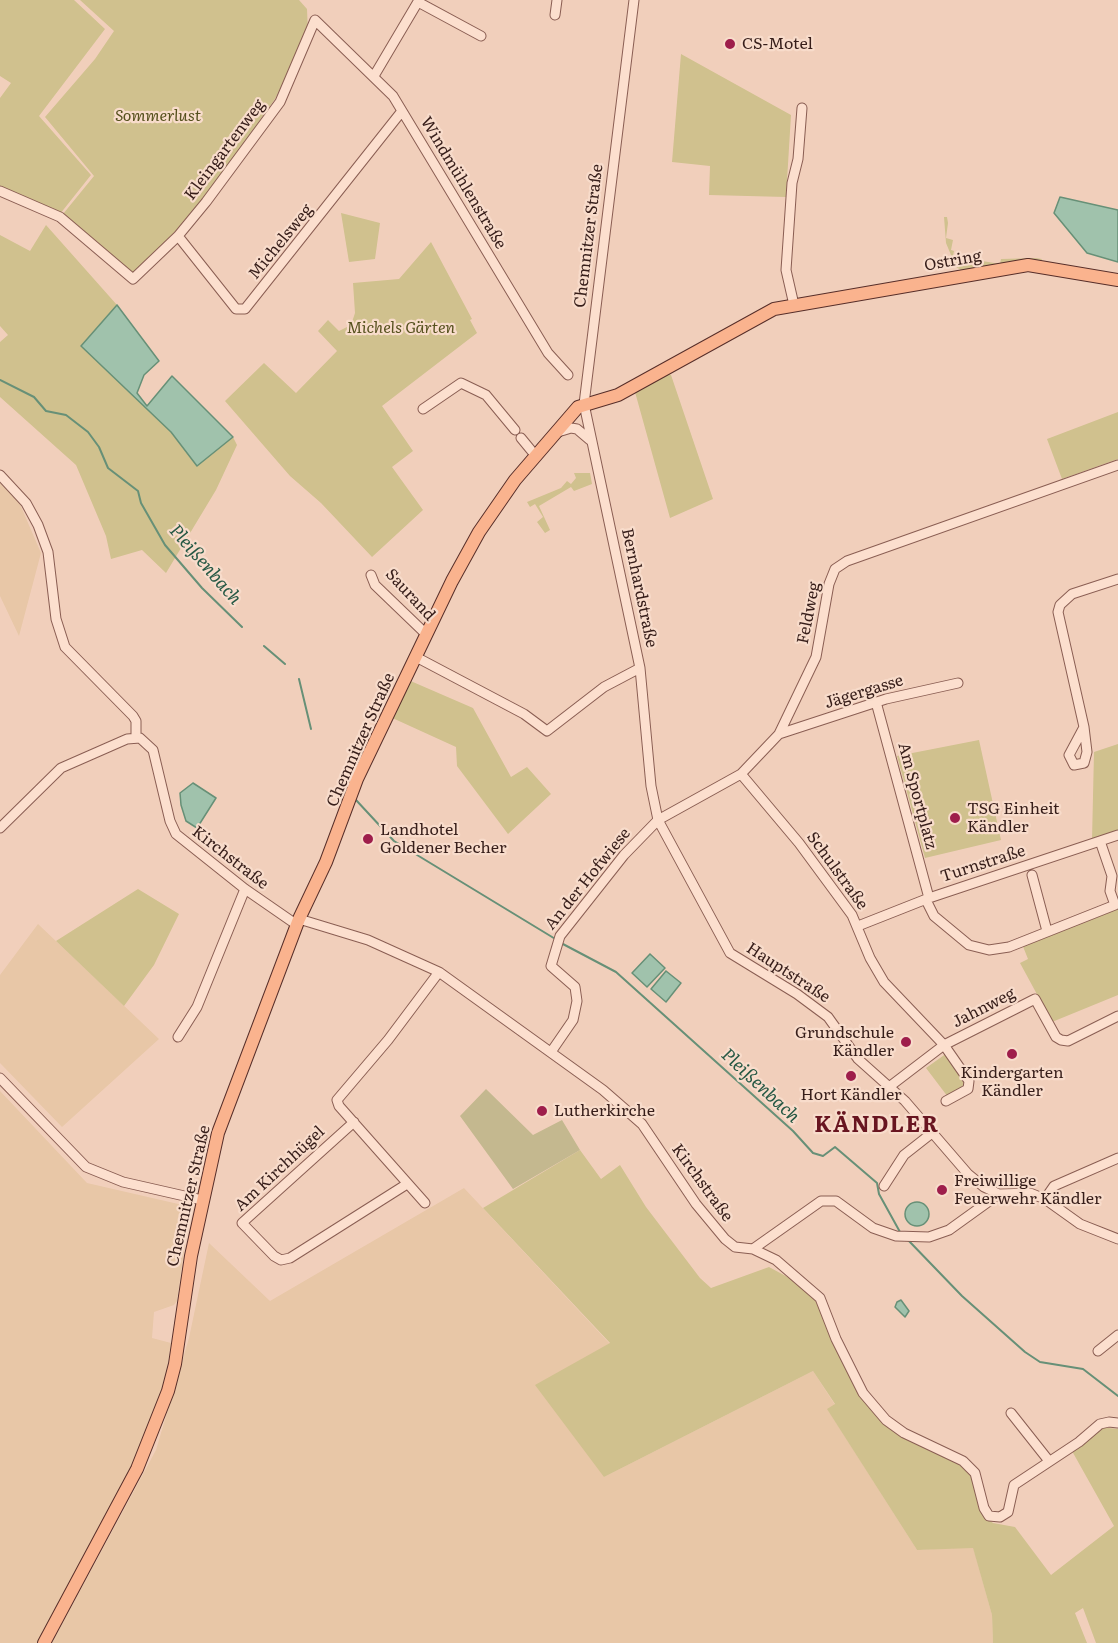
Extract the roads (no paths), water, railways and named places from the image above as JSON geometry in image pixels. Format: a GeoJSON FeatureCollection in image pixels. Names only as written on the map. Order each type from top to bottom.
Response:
{"type":"FeatureCollection","features":[{"type":"Feature","properties":{"kind":"main road","name":"Ostring"},"geometry":{"type":"LineString","coordinates":[[584,404],[618,395],[757,317],[794,305],[1028,265],[1118,280]]}},
{"type":"Feature","properties":{"kind":"main road","name":"Chemnitzer Straße"},"geometry":{"type":"LineString","coordinates":[[44,1643],[137,1469],[168,1391],[175,1364],[202,1200],[218,1133],[298,922],[326,862],[357,780],[479,532],[535,455],[572,411],[584,404]]}},
{"type":"Feature","properties":{"kind":"street"},"geometry":{"type":"LineString","coordinates":[[555,15],[557,0]]}},
{"type":"Feature","properties":{"kind":"street","name":"Chemnitzer Straße"},"geometry":{"type":"LineString","coordinates":[[584,404],[634,0]]}},
{"type":"Feature","properties":{"kind":"street"},"geometry":{"type":"LineString","coordinates":[[374,76],[418,1],[481,36]]}},
{"type":"Feature","properties":{"kind":"street","name":"Windmühlenstraße"},"geometry":{"type":"LineString","coordinates":[[315,20],[393,96],[548,353],[568,375]]}},
{"type":"Feature","properties":{"kind":"street","name":"Kleingartenweg"},"geometry":{"type":"LineString","coordinates":[[0,191],[60,217],[133,279],[178,236],[280,102],[315,20]]}},
{"type":"Feature","properties":{"kind":"street"},"geometry":{"type":"LineString","coordinates":[[794,305],[786,270],[792,183],[798,159],[802,108]]}},
{"type":"Feature","properties":{"kind":"street","name":"Michelsweg"},"geometry":{"type":"LineString","coordinates":[[178,236],[232,304],[239,310],[245,309],[402,111]]}},
{"type":"Feature","properties":{"kind":"street"},"geometry":{"type":"LineString","coordinates":[[423,409],[456,385],[467,385],[486,395],[535,455]]}},
{"type":"Feature","properties":{"kind":"street","name":"Bernhardstraße"},"geometry":{"type":"LineString","coordinates":[[416,657],[524,714],[547,731],[604,687],[640,668],[584,404]]}},
{"type":"Feature","properties":{"kind":"street"},"geometry":{"type":"LineString","coordinates":[[553,434],[572,428],[581,432],[591,442]]}},
{"type":"Feature","properties":{"kind":"street","name":"Feldweg"},"geometry":{"type":"LineString","coordinates":[[658,820],[741,774],[779,734],[816,657],[835,569],[847,561],[1118,465]]}},
{"type":"Feature","properties":{"kind":"street"},"geometry":{"type":"LineString","coordinates":[[0,475],[26,503],[38,525],[48,552],[56,619],[65,647],[133,716],[136,722],[136,737],[85,756],[61,768],[0,828]]}},
{"type":"Feature","properties":{"kind":"street","name":"Saurand"},"geometry":{"type":"LineString","coordinates":[[371,575],[375,585],[427,635]]}},
{"type":"Feature","properties":{"kind":"street"},"geometry":{"type":"LineString","coordinates":[[1084,727],[1058,612],[1060,605],[1072,594],[1118,579]]}},
{"type":"Feature","properties":{"kind":"street","name":"Hauptstraße"},"geometry":{"type":"LineString","coordinates":[[640,668],[651,786],[658,820],[730,953],[816,1007],[834,1024],[858,1059],[889,1087],[969,1174],[984,1187],[999,1194]]}},
{"type":"Feature","properties":{"kind":"street","name":"Jägergasse"},"geometry":{"type":"LineString","coordinates":[[779,734],[876,702],[958,683]]}},
{"type":"Feature","properties":{"kind":"street","name":"Am Sportplatz"},"geometry":{"type":"LineString","coordinates":[[876,702],[934,916],[969,945],[989,950],[1004,949],[1047,932]]}},
{"type":"Feature","properties":{"kind":"street","name":"Kirchstraße"},"geometry":{"type":"LineString","coordinates":[[136,737],[145,740],[153,750],[170,821],[176,834],[245,889],[298,922],[368,940],[439,972],[603,1090],[642,1124],[710,1223],[735,1246],[753,1249],[776,1260],[819,1298],[863,1393],[885,1420],[904,1433],[963,1461],[975,1473],[984,1508],[989,1516],[1000,1517],[1008,1512],[1014,1485],[1100,1424],[1118,1423]]}},
{"type":"Feature","properties":{"kind":"street","name":"Schulstraße"},"geometry":{"type":"LineString","coordinates":[[741,774],[799,843],[858,926],[870,958],[884,982],[944,1045],[970,1085],[968,1089],[946,1101]]}},
{"type":"Feature","properties":{"kind":"street"},"geometry":{"type":"LineString","coordinates":[[0,809],[8,818]]}},
{"type":"Feature","properties":{"kind":"street","name":"An der Hofwiese"},"geometry":{"type":"LineString","coordinates":[[551,1052],[573,1020],[577,1001],[575,987],[551,966],[558,940],[624,855],[658,820]]}},
{"type":"Feature","properties":{"kind":"street","name":"Turnstraße"},"geometry":{"type":"LineString","coordinates":[[858,926],[928,899],[1118,835]]}},
{"type":"Feature","properties":{"kind":"street"},"geometry":{"type":"LineString","coordinates":[[1032,874],[1047,932],[1115,905],[1110,891],[1112,876],[1100,841]]}},
{"type":"Feature","properties":{"kind":"street"},"geometry":{"type":"LineString","coordinates":[[178,1037],[197,1007],[245,889]]}},
{"type":"Feature","properties":{"kind":"street"},"geometry":{"type":"LineString","coordinates":[[425,1203],[339,1106],[339,1095],[377,1055],[439,972]]}},
{"type":"Feature","properties":{"kind":"street","name":"Jahnweg"},"geometry":{"type":"LineString","coordinates":[[944,1045],[1035,999],[1056,1037],[1061,1040],[1068,1041],[1118,1016]]}},
{"type":"Feature","properties":{"kind":"street"},"geometry":{"type":"LineString","coordinates":[[889,1087],[944,1045]]}},
{"type":"Feature","properties":{"kind":"street"},"geometry":{"type":"LineString","coordinates":[[0,1078],[87,1167],[123,1182],[202,1200]]}},
{"type":"Feature","properties":{"kind":"street","name":"Am Kirchhügel"},"geometry":{"type":"LineString","coordinates":[[354,1122],[242,1223],[274,1256],[281,1260],[291,1258],[407,1184]]}},
{"type":"Feature","properties":{"kind":"street"},"geometry":{"type":"LineString","coordinates":[[884,1186],[904,1155],[932,1133]]}},
{"type":"Feature","properties":{"kind":"street"},"geometry":{"type":"LineString","coordinates":[[1045,1198],[1054,1186],[1118,1158]]}},
{"type":"Feature","properties":{"kind":"street"},"geometry":{"type":"LineString","coordinates":[[753,1249],[821,1202],[830,1200],[846,1206],[873,1228],[896,1236],[939,1235],[999,1194],[1030,1193],[1045,1198],[1080,1224],[1118,1239]]}},
{"type":"Feature","properties":{"kind":"street"},"geometry":{"type":"LineString","coordinates":[[1098,1351],[1118,1335]]}},
{"type":"Feature","properties":{"kind":"street"},"geometry":{"type":"LineString","coordinates":[[1011,1413],[1049,1461]]}},
{"type":"Feature","properties":{"kind":"waterway","name":"Pleißenbach"},"geometry":{"type":"LineString","coordinates":[[0,380],[34,397],[46,411],[66,415],[88,432],[99,447],[108,468],[138,491],[141,503],[165,545],[202,588],[242,627]]}},
{"type":"Feature","properties":{"kind":"waterway","name":"Pleißenbach"},"geometry":{"type":"LineString","coordinates":[[264,646],[285,664]]}},
{"type":"Feature","properties":{"kind":"waterway","name":"Pleißenbach"},"geometry":{"type":"LineString","coordinates":[[299,679],[311,729]]}},
{"type":"Feature","properties":{"kind":"waterway","name":"Pleißenbach"},"geometry":{"type":"LineString","coordinates":[[356,800],[394,841],[557,940]]}},
{"type":"Feature","properties":{"kind":"waterway","name":"Pleißenbach"},"geometry":{"type":"LineString","coordinates":[[561,943],[616,972],[793,1131],[813,1153],[823,1156],[835,1147],[877,1183],[879,1194],[900,1232]]}},
{"type":"Feature","properties":{"kind":"waterway","name":"Pleißenbach"},"geometry":{"type":"LineString","coordinates":[[908,1240],[962,1296],[1025,1352],[1040,1362],[1083,1369],[1118,1396]]}},
{"type":"Feature","properties":{"kind":"place","name":"CS-Motel"},"geometry":{"type":"Point","coordinates":[730,44]}},
{"type":"Feature","properties":{"kind":"place","name":"TSG Einheit Kändler"},"geometry":{"type":"Point","coordinates":[955,818]}},
{"type":"Feature","properties":{"kind":"place","name":"Landhotel Goldener Becher"},"geometry":{"type":"Point","coordinates":[368,839]}},
{"type":"Feature","properties":{"kind":"place","name":"Grundschule Kändler"},"geometry":{"type":"Point","coordinates":[906,1042]}},
{"type":"Feature","properties":{"kind":"place","name":"Kindergarten Kändler"},"geometry":{"type":"Point","coordinates":[1012,1054]}},
{"type":"Feature","properties":{"kind":"place","name":"Hort Kändler"},"geometry":{"type":"Point","coordinates":[851,1076]}},
{"type":"Feature","properties":{"kind":"place","name":"Lutherkirche"},"geometry":{"type":"Point","coordinates":[542,1111]}},
{"type":"Feature","properties":{"kind":"place","name":"Freiwillige Feuerwehr Kändler"},"geometry":{"type":"Point","coordinates":[942,1190]}},
{"type":"Feature","properties":{"kind":"district","name":"KÄNDLER"},"geometry":{"type":"Point","coordinates":[877,1126]}},
{"type":"Feature","properties":{"kind":"park label","name":"Sommerlust"},"geometry":{"type":"Point","coordinates":[158,116]}},
{"type":"Feature","properties":{"kind":"park label","name":"Michels Gärten"},"geometry":{"type":"Point","coordinates":[401,328]}}]}
